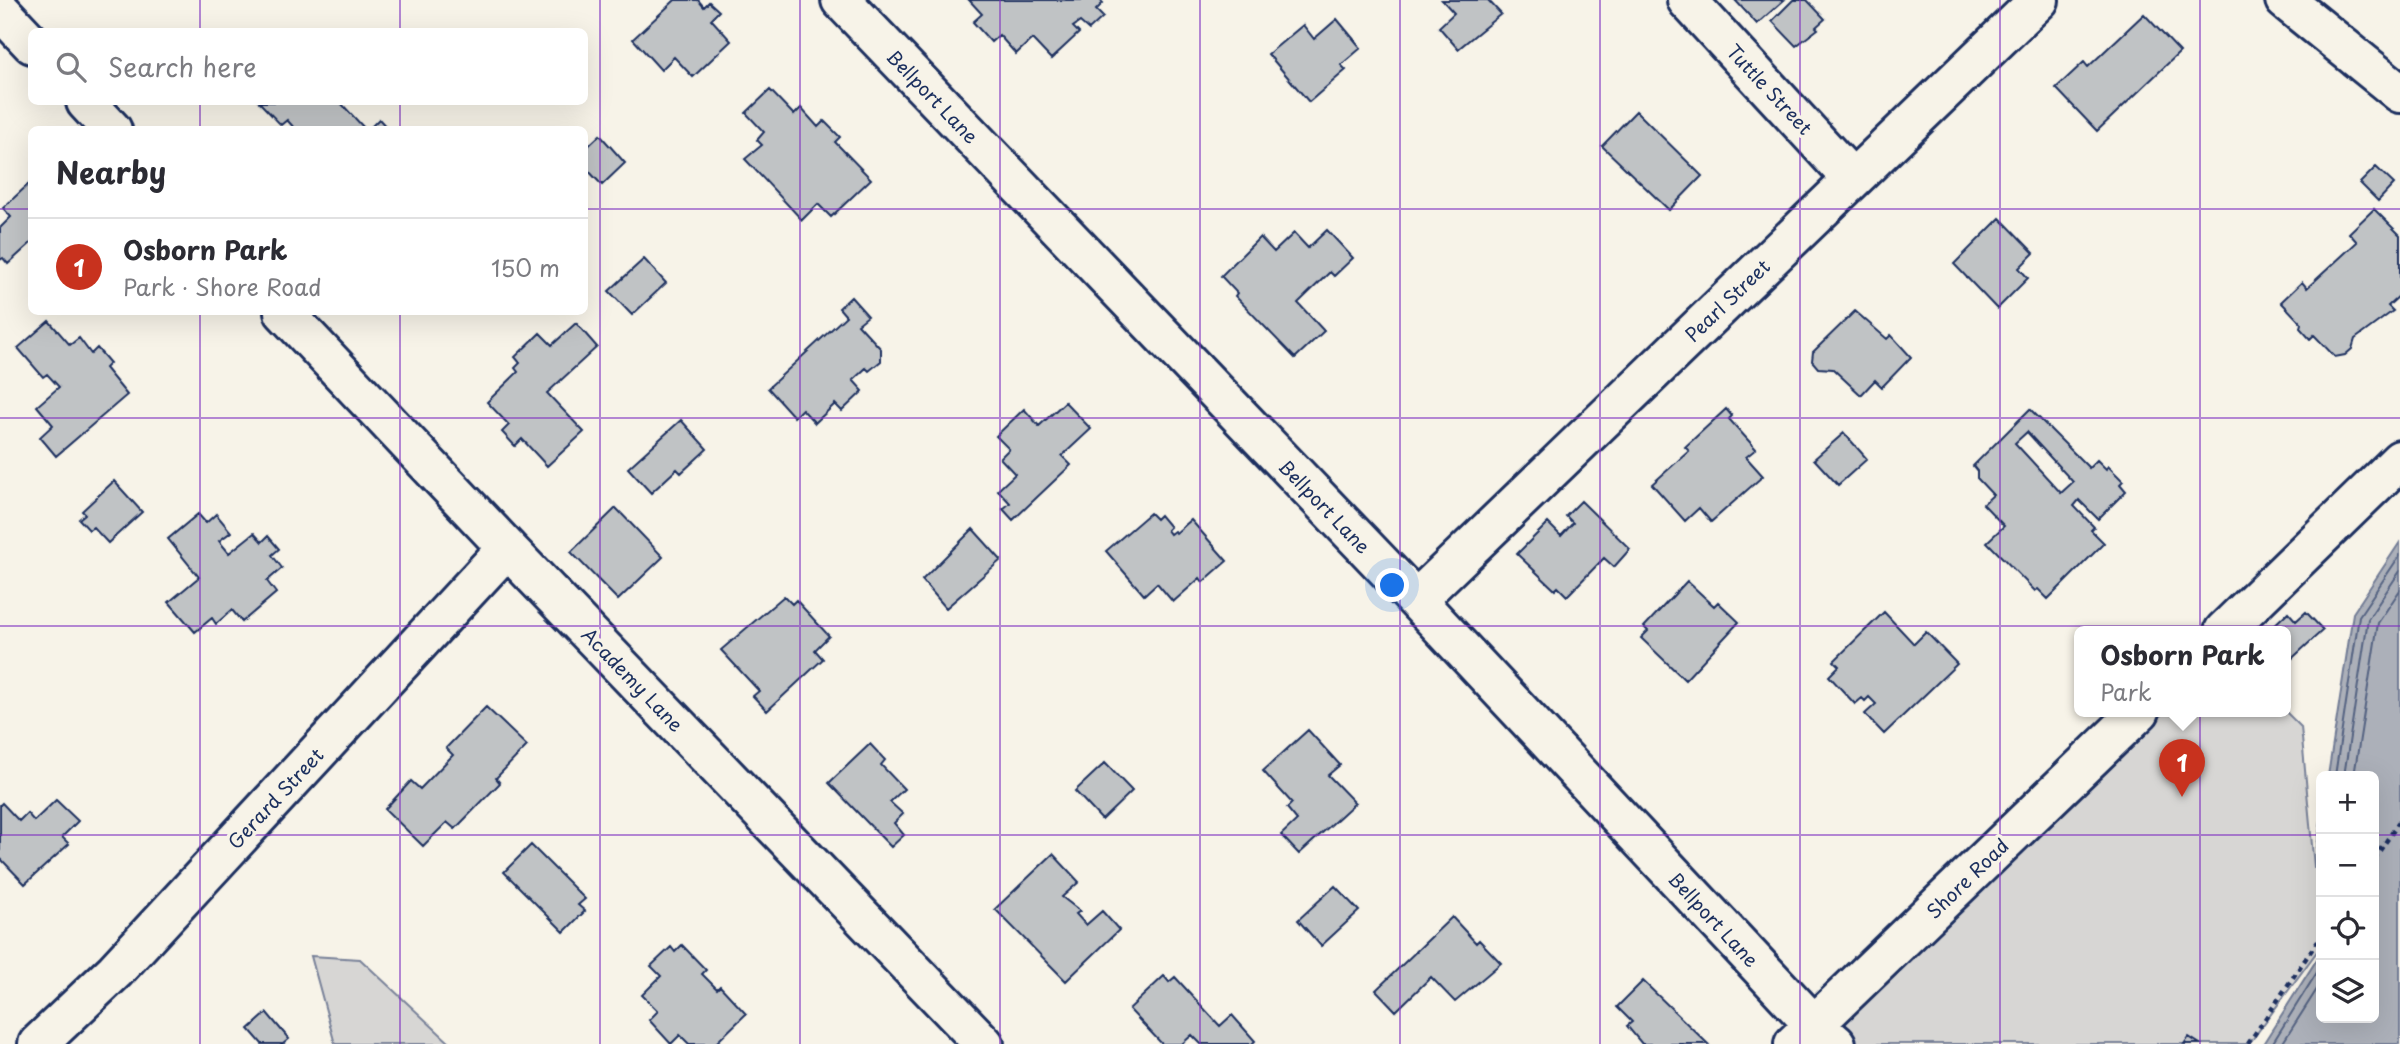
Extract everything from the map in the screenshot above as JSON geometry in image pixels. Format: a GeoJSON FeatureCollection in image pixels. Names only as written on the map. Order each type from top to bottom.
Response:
{"type":"FeatureCollection","features":[{"type":"Feature","properties":{"kind":"street","name":"Bellport Lane"},"geometry":{"type":"LineString","coordinates":[[841,0],[1416,600],[1815,1038]]}},
{"type":"Feature","properties":{"kind":"street","name":"Tuttle Street"},"geometry":{"type":"LineString","coordinates":[[1687,0],[1852,179]]}},
{"type":"Feature","properties":{"kind":"street","name":"Pearl Street"},"geometry":{"type":"LineString","coordinates":[[1416,600],[2039,0]]}},
{"type":"Feature","properties":{"kind":"street"},"geometry":{"type":"LineString","coordinates":[[2285,0],[2400,93]]}},
{"type":"Feature","properties":{"kind":"street"},"geometry":{"type":"LineString","coordinates":[[0,10],[28,40]]}},
{"type":"Feature","properties":{"kind":"street"},"geometry":{"type":"LineString","coordinates":[[89,105],[108,126]]}},
{"type":"Feature","properties":{"kind":"street","name":"Academy Lane"},"geometry":{"type":"LineString","coordinates":[[287,315],[984,1044]]}},
{"type":"Feature","properties":{"kind":"street"},"geometry":{"type":"LineString","coordinates":[[2229,626],[2400,460]]}},
{"type":"Feature","properties":{"kind":"street","name":"Gerard Street"},"geometry":{"type":"LineString","coordinates":[[38,1044],[115,971],[507,548]]}},
{"type":"Feature","properties":{"kind":"street","name":"Shore Road"},"geometry":{"type":"LineString","coordinates":[[1815,1038],[2134,717]]}},
{"type":"Feature","properties":{"kind":"path"},"geometry":{"type":"LineString","coordinates":[[2379,852],[2400,821]]}},
{"type":"Feature","properties":{"kind":"path"},"geometry":{"type":"LineString","coordinates":[[2248,1044],[2316,943]]}},
{"type":"Feature","properties":{"kind":"shaded area"},"geometry":{"type":"Polygon","coordinates":[[[2137,717],[2291,717],[2301,727],[2316,868],[2316,953],[2249,1044],[1810,1044],[2137,717]]]}},
{"type":"Feature","properties":{"kind":"shaded area"},"geometry":{"type":"Polygon","coordinates":[[[311,956],[360,959],[451,1044],[335,1044],[311,956]]]}},
{"type":"Feature","properties":{"kind":"water"},"geometry":{"type":"Polygon","coordinates":[[[2400,542],[2400,1044],[2263,1044],[2316,961],[2316,1023],[2379,1023],[2379,771],[2329,771],[2353,613],[2400,542]]]}},
{"type":"Feature","properties":{"kind":"building"},"geometry":{"type":"Polygon","coordinates":[[[675,0],[698,0],[704,7],[709,2],[719,11],[711,19],[731,41],[693,77],[674,57],[661,70],[633,39],[675,0]]]}},
{"type":"Feature","properties":{"kind":"building"},"geometry":{"type":"Polygon","coordinates":[[[969,0],[1100,0],[1103,3],[1096,10],[1103,17],[1089,30],[1080,22],[1073,27],[1079,33],[1051,59],[1032,39],[1016,54],[999,35],[991,42],[973,22],[982,14],[969,0]]]}},
{"type":"Feature","properties":{"kind":"building"},"geometry":{"type":"Polygon","coordinates":[[[1442,0],[1488,0],[1501,14],[1458,49],[1439,27],[1454,13],[1442,0]]]}},
{"type":"Feature","properties":{"kind":"building"},"geometry":{"type":"Polygon","coordinates":[[[1735,0],[1784,0],[1757,24],[1735,0]]]}},
{"type":"Feature","properties":{"kind":"building"},"geometry":{"type":"Polygon","coordinates":[[[1793,0],[1807,0],[1825,19],[1816,27],[1818,29],[1796,46],[1772,21],[1793,0]]]}},
{"type":"Feature","properties":{"kind":"building"},"geometry":{"type":"Polygon","coordinates":[[[2144,14],[2180,52],[2097,131],[2056,88],[2084,62],[2088,67],[2144,14]]]}},
{"type":"Feature","properties":{"kind":"building"},"geometry":{"type":"Polygon","coordinates":[[[1337,19],[1361,48],[1341,65],[1346,70],[1309,102],[1268,54],[1303,25],[1314,39],[1337,19]]]}},
{"type":"Feature","properties":{"kind":"building"},"geometry":{"type":"Polygon","coordinates":[[[770,90],[794,115],[801,108],[818,127],[824,121],[840,137],[835,142],[871,179],[831,217],[818,204],[802,220],[745,159],[762,145],[757,140],[764,132],[746,113],[770,90]]]}},
{"type":"Feature","properties":{"kind":"building"},"geometry":{"type":"Polygon","coordinates":[[[262,105],[343,105],[362,126],[292,126],[287,120],[281,125],[262,105]]]}},
{"type":"Feature","properties":{"kind":"building"},"geometry":{"type":"Polygon","coordinates":[[[1636,111],[1702,176],[1669,210],[1602,146],[1636,111]]]}},
{"type":"Feature","properties":{"kind":"building"},"geometry":{"type":"Polygon","coordinates":[[[379,119],[385,126],[372,126],[379,119]]]}},
{"type":"Feature","properties":{"kind":"building"},"geometry":{"type":"Polygon","coordinates":[[[600,135],[625,163],[602,185],[588,170],[588,146],[600,135]]]}},
{"type":"Feature","properties":{"kind":"building"},"geometry":{"type":"Polygon","coordinates":[[[2376,167],[2394,184],[2378,201],[2360,183],[2376,167]]]}},
{"type":"Feature","properties":{"kind":"building"},"geometry":{"type":"Polygon","coordinates":[[[28,185],[28,246],[8,264],[3,258],[0,260],[0,228],[11,217],[3,208],[28,185]]]}},
{"type":"Feature","properties":{"kind":"building"},"geometry":{"type":"Polygon","coordinates":[[[2374,209],[2400,235],[2400,295],[2388,306],[2393,311],[2355,339],[2352,349],[2345,355],[2335,357],[2314,335],[2310,339],[2300,328],[2301,323],[2281,302],[2302,282],[2307,288],[2357,242],[2349,233],[2374,209]]]}},
{"type":"Feature","properties":{"kind":"building"},"geometry":{"type":"Polygon","coordinates":[[[2000,218],[2034,253],[2019,268],[2028,278],[1997,309],[1954,264],[2000,218]]]}},
{"type":"Feature","properties":{"kind":"building"},"geometry":{"type":"Polygon","coordinates":[[[1327,230],[1353,258],[1334,276],[1330,272],[1298,303],[1324,331],[1295,358],[1235,296],[1237,293],[1221,276],[1260,237],[1274,252],[1294,233],[1308,248],[1327,230]]]}},
{"type":"Feature","properties":{"kind":"building"},"geometry":{"type":"Polygon","coordinates":[[[644,259],[666,283],[632,315],[609,291],[644,259]]]}},
{"type":"Feature","properties":{"kind":"building"},"geometry":{"type":"Polygon","coordinates":[[[851,297],[868,316],[858,324],[881,349],[881,361],[869,371],[866,368],[853,380],[863,391],[842,411],[835,404],[815,423],[802,409],[794,417],[768,388],[846,316],[839,308],[851,297]]]}},
{"type":"Feature","properties":{"kind":"building"},"geometry":{"type":"Polygon","coordinates":[[[1855,311],[1887,339],[1891,335],[1911,357],[1882,387],[1875,380],[1861,395],[1833,369],[1818,368],[1812,361],[1813,352],[1855,311]]]}},
{"type":"Feature","properties":{"kind":"building"},"geometry":{"type":"Polygon","coordinates":[[[49,321],[70,345],[79,338],[91,354],[97,348],[110,363],[105,368],[127,395],[56,456],[40,437],[53,425],[37,406],[59,387],[47,374],[43,377],[18,348],[49,321]]]}},
{"type":"Feature","properties":{"kind":"building"},"geometry":{"type":"Polygon","coordinates":[[[576,323],[597,347],[547,393],[584,432],[547,466],[522,439],[515,446],[502,432],[509,425],[487,402],[518,372],[515,368],[520,363],[515,357],[540,333],[552,345],[576,323]]]}},
{"type":"Feature","properties":{"kind":"building"},"geometry":{"type":"Polygon","coordinates":[[[1065,402],[1091,429],[1062,456],[1071,465],[1013,520],[1003,509],[1010,503],[998,490],[1015,474],[1000,458],[1009,449],[996,436],[1024,409],[1039,426],[1065,402]]]}},
{"type":"Feature","properties":{"kind":"building"},"geometry":{"type":"Polygon","coordinates":[[[1726,409],[1732,416],[1729,419],[1756,449],[1746,457],[1763,476],[1711,522],[1699,508],[1685,521],[1652,484],[1689,451],[1685,447],[1726,409]]]}},
{"type":"Feature","properties":{"kind":"building"},"geometry":{"type":"Polygon","coordinates":[[[2030,409],[2089,468],[2097,460],[2106,469],[2108,466],[2123,481],[2120,484],[2126,491],[2098,519],[2079,500],[2074,506],[2094,527],[2091,530],[2104,543],[2048,599],[2038,589],[2035,591],[1987,542],[2004,526],[1983,504],[1993,495],[1977,478],[1977,471],[1973,466],[2030,409]],[[2027,432],[2015,443],[2061,493],[2073,482],[2027,432]]]}},
{"type":"Feature","properties":{"kind":"building"},"geometry":{"type":"Polygon","coordinates":[[[681,420],[707,449],[681,473],[677,469],[651,493],[628,468],[681,420]]]}},
{"type":"Feature","properties":{"kind":"building"},"geometry":{"type":"Polygon","coordinates":[[[1844,433],[1867,459],[1838,485],[1814,459],[1844,433]]]}},
{"type":"Feature","properties":{"kind":"building"},"geometry":{"type":"Polygon","coordinates":[[[114,481],[142,512],[108,543],[93,527],[89,530],[79,519],[85,514],[82,511],[114,481]]]}},
{"type":"Feature","properties":{"kind":"building"},"geometry":{"type":"Polygon","coordinates":[[[1581,501],[1630,549],[1614,567],[1604,558],[1567,596],[1558,587],[1555,590],[1517,554],[1548,523],[1561,536],[1573,523],[1566,516],[1581,501]]]}},
{"type":"Feature","properties":{"kind":"building"},"geometry":{"type":"Polygon","coordinates":[[[616,508],[663,557],[618,600],[571,552],[616,508]]]}},
{"type":"Feature","properties":{"kind":"building"},"geometry":{"type":"Polygon","coordinates":[[[1150,513],[1156,519],[1160,515],[1170,527],[1167,530],[1170,534],[1174,531],[1176,533],[1191,520],[1227,561],[1203,582],[1200,578],[1173,602],[1157,583],[1144,595],[1106,551],[1150,513]]]}},
{"type":"Feature","properties":{"kind":"building"},"geometry":{"type":"Polygon","coordinates":[[[198,514],[206,523],[216,514],[231,532],[219,541],[229,553],[254,533],[262,542],[268,536],[279,549],[272,555],[282,568],[267,581],[276,593],[242,622],[232,610],[216,624],[212,618],[195,632],[169,602],[199,577],[168,539],[198,514]]]}},
{"type":"Feature","properties":{"kind":"building"},"geometry":{"type":"Polygon","coordinates":[[[973,529],[1001,560],[946,608],[922,580],[973,529]]]}},
{"type":"Feature","properties":{"kind":"building"},"geometry":{"type":"Polygon","coordinates":[[[1687,581],[1714,606],[1718,602],[1739,622],[1685,680],[1641,638],[1648,631],[1644,627],[1687,581]]]}},
{"type":"Feature","properties":{"kind":"building"},"geometry":{"type":"Polygon","coordinates":[[[784,596],[792,604],[796,600],[829,636],[815,650],[823,659],[767,711],[753,696],[759,691],[721,650],[784,596]]]}},
{"type":"Feature","properties":{"kind":"building"},"geometry":{"type":"Polygon","coordinates":[[[1884,612],[1914,644],[1926,632],[1957,664],[1884,734],[1865,714],[1876,704],[1869,697],[1865,701],[1862,698],[1855,704],[1829,676],[1839,666],[1834,661],[1884,612]]]}},
{"type":"Feature","properties":{"kind":"building"},"geometry":{"type":"Polygon","coordinates":[[[2288,612],[2296,621],[2306,612],[2323,630],[2291,659],[2291,626],[2273,626],[2288,612]]]}},
{"type":"Feature","properties":{"kind":"building"},"geometry":{"type":"Polygon","coordinates":[[[486,707],[527,746],[496,778],[500,783],[455,829],[447,822],[423,846],[385,809],[411,781],[420,789],[453,755],[446,748],[486,707]]]}},
{"type":"Feature","properties":{"kind":"building"},"geometry":{"type":"Polygon","coordinates":[[[1308,730],[1340,765],[1328,775],[1355,803],[1299,854],[1281,835],[1297,820],[1287,808],[1292,803],[1263,771],[1308,730]]]}},
{"type":"Feature","properties":{"kind":"building"},"geometry":{"type":"Polygon","coordinates":[[[870,744],[885,760],[881,765],[904,789],[890,802],[903,814],[894,823],[904,835],[891,847],[829,783],[870,744]]]}},
{"type":"Feature","properties":{"kind":"building"},"geometry":{"type":"Polygon","coordinates":[[[1105,763],[1132,791],[1102,820],[1075,791],[1105,763]]]}},
{"type":"Feature","properties":{"kind":"building"},"geometry":{"type":"Polygon","coordinates":[[[56,800],[78,821],[62,837],[69,844],[25,884],[0,858],[0,805],[2,803],[19,821],[27,813],[34,821],[56,800]]]}},
{"type":"Feature","properties":{"kind":"building"},"geometry":{"type":"Polygon","coordinates":[[[531,845],[585,899],[578,905],[585,911],[564,932],[504,872],[531,845]]]}},
{"type":"Feature","properties":{"kind":"building"},"geometry":{"type":"Polygon","coordinates":[[[1053,854],[1079,882],[1062,897],[1080,911],[1076,914],[1086,925],[1102,911],[1119,930],[1066,981],[995,909],[1053,854]]]}},
{"type":"Feature","properties":{"kind":"building"},"geometry":{"type":"Polygon","coordinates":[[[1335,886],[1359,911],[1321,946],[1298,920],[1335,886]]]}},
{"type":"Feature","properties":{"kind":"building"},"geometry":{"type":"Polygon","coordinates":[[[1452,917],[1476,943],[1479,940],[1501,963],[1455,1002],[1431,977],[1396,1011],[1376,990],[1452,917]]]}},
{"type":"Feature","properties":{"kind":"building"},"geometry":{"type":"Polygon","coordinates":[[[682,945],[706,970],[702,974],[717,989],[720,986],[746,1014],[715,1044],[689,1044],[680,1035],[671,1044],[649,1020],[658,1011],[642,995],[661,976],[651,966],[671,947],[675,952],[682,945]]]}},
{"type":"Feature","properties":{"kind":"building"},"geometry":{"type":"Polygon","coordinates":[[[1164,976],[1169,982],[1175,977],[1220,1026],[1232,1015],[1255,1041],[1252,1044],[1201,1044],[1192,1035],[1182,1044],[1162,1044],[1129,1009],[1164,976]]]}},
{"type":"Feature","properties":{"kind":"building"},"geometry":{"type":"Polygon","coordinates":[[[1643,981],[1708,1044],[1642,1044],[1627,1026],[1632,1022],[1617,1007],[1643,981]]]}},
{"type":"Feature","properties":{"kind":"building"},"geometry":{"type":"Polygon","coordinates":[[[267,1013],[289,1039],[283,1044],[262,1044],[249,1029],[267,1013]]]}},
{"type":"Feature","properties":{"kind":"building"},"geometry":{"type":"Polygon","coordinates":[[[2189,1037],[2200,1044],[2184,1044],[2189,1037]]]}},
{"type":"Feature","properties":{"kind":"place","name":"Osborn Park"},"geometry":{"type":"Point","coordinates":[2182,797]}}]}
